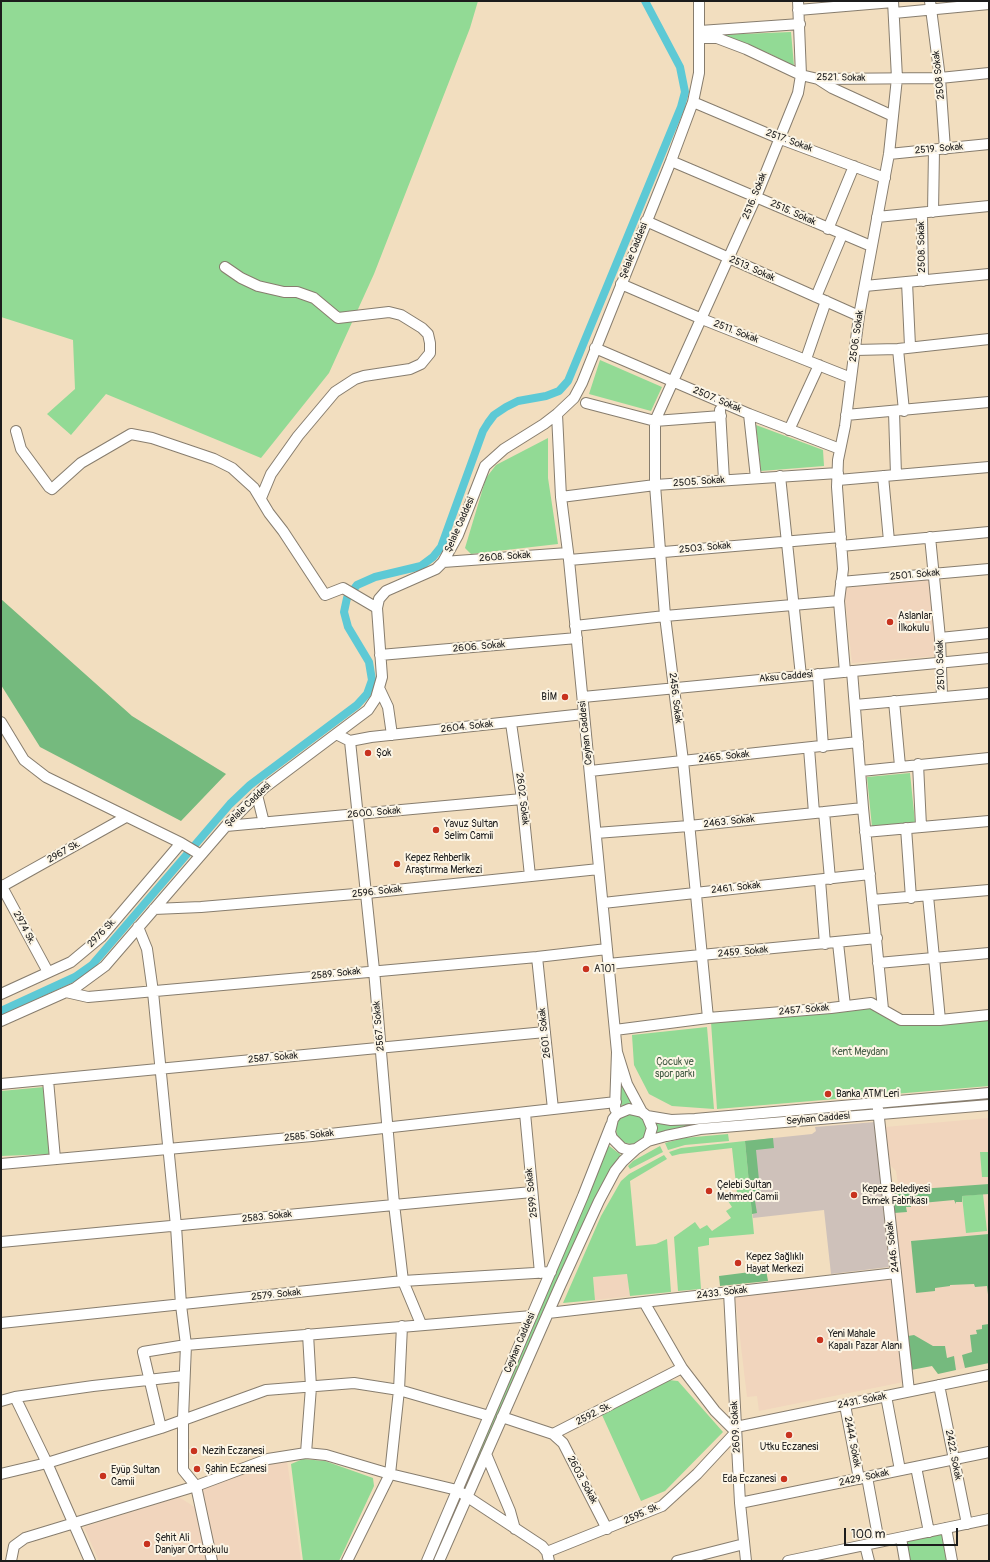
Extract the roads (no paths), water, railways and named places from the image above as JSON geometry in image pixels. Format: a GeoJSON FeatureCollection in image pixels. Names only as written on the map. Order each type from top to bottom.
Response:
{"type":"FeatureCollection","features":[{"type":"Feature","properties":{"kind":"street","name":"Şelale Caddesi"},"geometry":{"type":"LineString","coordinates":[[1,1022],[66,992],[92,977],[105,966],[226,826],[258,794],[368,710],[380,690],[382,678],[377,608],[379,599],[386,591],[436,569],[443,562],[458,535],[485,466],[504,449],[557,414],[574,398],[582,383],[671,161],[693,102],[699,73],[699,1]]}},
{"type":"Feature","properties":{"kind":"street"},"geometry":{"type":"LineString","coordinates":[[798,5],[893,1]]}},
{"type":"Feature","properties":{"kind":"street","name":"2506. Sokak"},"geometry":{"type":"LineString","coordinates":[[883,1009],[877,938],[865,832],[855,705],[838,601],[843,569],[838,477],[840,449],[846,415],[858,316],[885,178],[898,78],[893,1]]}},
{"type":"Feature","properties":{"kind":"street"},"geometry":{"type":"LineString","coordinates":[[894,13],[930,5],[989,4]]}},
{"type":"Feature","properties":{"kind":"street","name":"2516. Sokak"},"geometry":{"type":"LineString","coordinates":[[674,382],[729,259],[798,93],[801,75],[798,5]]}},
{"type":"Feature","properties":{"kind":"street","name":"2508 Sokak"},"geometry":{"type":"LineString","coordinates":[[930,5],[940,78],[945,149]]}},
{"type":"Feature","properties":{"kind":"street"},"geometry":{"type":"LineString","coordinates":[[700,34],[800,24]]}},
{"type":"Feature","properties":{"kind":"street","name":"2521. Sokak"},"geometry":{"type":"LineString","coordinates":[[700,34],[718,38],[746,48],[801,75],[818,79],[940,78],[989,72]]}},
{"type":"Feature","properties":{"kind":"street"},"geometry":{"type":"LineString","coordinates":[[818,79],[832,88],[893,116]]}},
{"type":"Feature","properties":{"kind":"street","name":"2517. Sokak"},"geometry":{"type":"LineString","coordinates":[[693,102],[778,138],[885,178]]}},
{"type":"Feature","properties":{"kind":"street","name":"2519. Sokak"},"geometry":{"type":"LineString","coordinates":[[889,154],[989,144]]}},
{"type":"Feature","properties":{"kind":"street","name":"2508. Sokak"},"geometry":{"type":"LineString","coordinates":[[933,212],[934,150]]}},
{"type":"Feature","properties":{"kind":"street","name":"2515. Sokak"},"geometry":{"type":"LineString","coordinates":[[671,161],[756,196],[842,235],[871,246]]}},
{"type":"Feature","properties":{"kind":"street"},"geometry":{"type":"LineString","coordinates":[[828,229],[854,166]]}},
{"type":"Feature","properties":{"kind":"street"},"geometry":{"type":"LineString","coordinates":[[877,217],[922,214],[989,206]]}},
{"type":"Feature","properties":{"kind":"street","name":"2508. Sokak"},"geometry":{"type":"LineString","coordinates":[[922,214],[923,281]]}},
{"type":"Feature","properties":{"kind":"street","name":"2513. Sokak"},"geometry":{"type":"LineString","coordinates":[[646,221],[858,316]]}},
{"type":"Feature","properties":{"kind":"street"},"geometry":{"type":"LineString","coordinates":[[816,297],[842,235]]}},
{"type":"Feature","properties":{"kind":"street"},"geometry":{"type":"LineString","coordinates":[[225,267],[241,278],[258,286],[284,292],[297,292],[314,298],[338,318],[389,312],[401,315],[422,328],[428,334],[430,344],[430,353],[421,364],[410,369],[364,376],[355,379],[335,392],[298,436],[271,474],[261,498]]}},
{"type":"Feature","properties":{"kind":"street"},"geometry":{"type":"LineString","coordinates":[[865,286],[989,274]]}},
{"type":"Feature","properties":{"kind":"street","name":"2508. Sokak"},"geometry":{"type":"LineString","coordinates":[[907,282],[910,346]]}},
{"type":"Feature","properties":{"kind":"street","name":"2511. Sokak"},"geometry":{"type":"LineString","coordinates":[[621,284],[702,319],[851,378]]}},
{"type":"Feature","properties":{"kind":"street"},"geometry":{"type":"LineString","coordinates":[[806,359],[826,302]]}},
{"type":"Feature","properties":{"kind":"street"},"geometry":{"type":"LineString","coordinates":[[854,350],[898,349],[910,346],[989,339]]}},
{"type":"Feature","properties":{"kind":"street","name":"2507. Sokak"},"geometry":{"type":"LineString","coordinates":[[595,348],[749,414],[840,449]]}},
{"type":"Feature","properties":{"kind":"street"},"geometry":{"type":"LineString","coordinates":[[896,475],[899,411],[898,349]]}},
{"type":"Feature","properties":{"kind":"street"},"geometry":{"type":"LineString","coordinates":[[788,430],[820,365]]}},
{"type":"Feature","properties":{"kind":"street","name":"2456. Sokak"},"geometry":{"type":"LineString","coordinates":[[674,382],[655,421],[655,485],[665,616],[683,761],[708,1018]]}},
{"type":"Feature","properties":{"kind":"street"},"geometry":{"type":"LineString","coordinates":[[719,401],[724,480]]}},
{"type":"Feature","properties":{"kind":"street"},"geometry":{"type":"LineString","coordinates":[[846,415],[989,402]]}},
{"type":"Feature","properties":{"kind":"street"},"geometry":{"type":"LineString","coordinates":[[586,403],[655,421],[721,416]]}},
{"type":"Feature","properties":{"kind":"street","name":"Ceyhan Caddesi"},"geometry":{"type":"LineString","coordinates":[[427,1561],[592,1174],[612,1122],[616,1102],[617,1052],[569,556],[561,497],[557,414]]}},
{"type":"Feature","properties":{"kind":"street"},"geometry":{"type":"LineString","coordinates":[[749,414],[756,478]]}},
{"type":"Feature","properties":{"kind":"street"},"geometry":{"type":"LineString","coordinates":[[16,431],[21,449],[52,489],[81,463],[131,434],[139,434],[191,450],[232,468],[245,478],[261,498],[269,513],[283,531],[325,595],[343,588],[377,608]]}},
{"type":"Feature","properties":{"kind":"street","name":"2505. Sokak"},"geometry":{"type":"LineString","coordinates":[[561,497],[655,485],[780,476],[883,476],[989,467]]}},
{"type":"Feature","properties":{"kind":"street"},"geometry":{"type":"LineString","coordinates":[[780,476],[800,676]]}},
{"type":"Feature","properties":{"kind":"street"},"geometry":{"type":"LineString","coordinates":[[883,476],[890,541]]}},
{"type":"Feature","properties":{"kind":"street","name":"2503. Sokak"},"geometry":{"type":"LineString","coordinates":[[569,556],[660,552],[787,541],[890,541],[989,532]]}},
{"type":"Feature","properties":{"kind":"street","name":"2510. Sokak"},"geometry":{"type":"LineString","coordinates":[[930,538],[940,638],[942,697]]}},
{"type":"Feature","properties":{"kind":"street","name":"2608. Sokak"},"geometry":{"type":"LineString","coordinates":[[443,562],[569,556]]}},
{"type":"Feature","properties":{"kind":"street","name":"2501. Sokak"},"geometry":{"type":"LineString","coordinates":[[841,582],[989,569]]}},
{"type":"Feature","properties":{"kind":"street"},"geometry":{"type":"LineString","coordinates":[[575,626],[665,616],[838,601]]}},
{"type":"Feature","properties":{"kind":"street"},"geometry":{"type":"LineString","coordinates":[[940,638],[989,633]]}},
{"type":"Feature","properties":{"kind":"street","name":"2606. Sokak"},"geometry":{"type":"LineString","coordinates":[[380,655],[577,638]]}},
{"type":"Feature","properties":{"kind":"street","name":"Aksu Caddesi"},"geometry":{"type":"LineString","coordinates":[[583,696],[989,658]]}},
{"type":"Feature","properties":{"kind":"street"},"geometry":{"type":"LineString","coordinates":[[818,674],[823,747]]}},
{"type":"Feature","properties":{"kind":"street"},"geometry":{"type":"LineString","coordinates":[[380,690],[388,707],[392,735]]}},
{"type":"Feature","properties":{"kind":"street"},"geometry":{"type":"LineString","coordinates":[[855,705],[989,693]]}},
{"type":"Feature","properties":{"kind":"street"},"geometry":{"type":"LineString","coordinates":[[894,702],[900,766]]}},
{"type":"Feature","properties":{"kind":"street","name":"2604. Sokak"},"geometry":{"type":"LineString","coordinates":[[350,741],[584,714]]}},
{"type":"Feature","properties":{"kind":"street"},"geometry":{"type":"LineString","coordinates":[[1,722],[24,760],[46,777],[180,843],[201,855]]}},
{"type":"Feature","properties":{"kind":"street","name":"2602. Sokak"},"geometry":{"type":"LineString","coordinates":[[511,723],[522,799],[530,876]]}},
{"type":"Feature","properties":{"kind":"street"},"geometry":{"type":"LineString","coordinates":[[336,734],[350,741]]}},
{"type":"Feature","properties":{"kind":"street","name":"2567. Sokak"},"geometry":{"type":"LineString","coordinates":[[350,741],[357,815],[367,893],[394,1204],[403,1281],[421,1324]]}},
{"type":"Feature","properties":{"kind":"street","name":"2465. Sokak"},"geometry":{"type":"LineString","coordinates":[[590,771],[823,747],[858,742]]}},
{"type":"Feature","properties":{"kind":"street"},"geometry":{"type":"LineString","coordinates":[[809,748],[819,812],[825,879],[825,944]]}},
{"type":"Feature","properties":{"kind":"street"},"geometry":{"type":"LineString","coordinates":[[861,771],[918,764],[989,758]]}},
{"type":"Feature","properties":{"kind":"street"},"geometry":{"type":"LineString","coordinates":[[918,764],[921,826]]}},
{"type":"Feature","properties":{"kind":"street"},"geometry":{"type":"LineString","coordinates":[[258,794],[264,823]]}},
{"type":"Feature","properties":{"kind":"street","name":"2600. Sokak"},"geometry":{"type":"LineString","coordinates":[[226,826],[522,799]]}},
{"type":"Feature","properties":{"kind":"street","name":"2463. Sokak"},"geometry":{"type":"LineString","coordinates":[[596,833],[689,826],[863,808]]}},
{"type":"Feature","properties":{"kind":"street","name":"2967 Sk."},"geometry":{"type":"LineString","coordinates":[[1,886],[126,817]]}},
{"type":"Feature","properties":{"kind":"street"},"geometry":{"type":"LineString","coordinates":[[865,832],[989,821]]}},
{"type":"Feature","properties":{"kind":"street"},"geometry":{"type":"LineString","coordinates":[[906,828],[911,898]]}},
{"type":"Feature","properties":{"kind":"street","name":"2976 Sk."},"geometry":{"type":"LineString","coordinates":[[1,994],[71,962],[101,937],[180,843]]}},
{"type":"Feature","properties":{"kind":"street","name":"2596. Sokak"},"geometry":{"type":"LineString","coordinates":[[154,909],[202,908],[367,893],[599,869]]}},
{"type":"Feature","properties":{"kind":"street","name":"2461. Sokak"},"geometry":{"type":"LineString","coordinates":[[602,903],[870,874]]}},
{"type":"Feature","properties":{"kind":"street","name":"2974 Sk."},"geometry":{"type":"LineString","coordinates":[[1,886],[48,972]]}},
{"type":"Feature","properties":{"kind":"street"},"geometry":{"type":"LineString","coordinates":[[872,900],[911,898],[989,890]]}},
{"type":"Feature","properties":{"kind":"street"},"geometry":{"type":"LineString","coordinates":[[928,896],[940,1020]]}},
{"type":"Feature","properties":{"kind":"street"},"geometry":{"type":"LineString","coordinates":[[138,927],[147,949],[153,992],[169,1149],[181,1305],[186,1345],[182,1418],[183,1470],[196,1486],[212,1561]]}},
{"type":"Feature","properties":{"kind":"street","name":"2459. Sokak"},"geometry":{"type":"LineString","coordinates":[[608,964],[838,943],[877,938]]}},
{"type":"Feature","properties":{"kind":"street"},"geometry":{"type":"LineString","coordinates":[[838,943],[845,1006]]}},
{"type":"Feature","properties":{"kind":"street","name":"2589. Sokak"},"geometry":{"type":"LineString","coordinates":[[66,992],[88,997],[153,992],[374,970],[537,956],[607,948]]}},
{"type":"Feature","properties":{"kind":"street"},"geometry":{"type":"LineString","coordinates":[[878,962],[989,953]]}},
{"type":"Feature","properties":{"kind":"street","name":"2601. Sokak"},"geometry":{"type":"LineString","coordinates":[[537,956],[553,1110]]}},
{"type":"Feature","properties":{"kind":"street","name":"2457. Sokak"},"geometry":{"type":"LineString","coordinates":[[615,1030],[708,1018],[871,1003],[902,1020],[940,1020],[989,1015]]}},
{"type":"Feature","properties":{"kind":"street","name":"2587. Sokak"},"geometry":{"type":"LineString","coordinates":[[1,1084],[545,1032]]}},
{"type":"Feature","properties":{"kind":"street","name":"Ceyhan Caddesi"},"geometry":{"type":"LineString","coordinates":[[617,1052],[627,1084],[644,1114]]}},
{"type":"Feature","properties":{"kind":"street"},"geometry":{"type":"LineString","coordinates":[[48,1080],[55,1159]]}},
{"type":"Feature","properties":{"kind":"street","name":"Seyhan Caddesi"},"geometry":{"type":"LineString","coordinates":[[644,1114],[660,1119],[684,1119],[989,1093]]}},
{"type":"Feature","properties":{"kind":"street","name":"2585. Sokak"},"geometry":{"type":"LineString","coordinates":[[1,1164],[169,1149],[525,1113],[616,1102]]}},
{"type":"Feature","properties":{"kind":"street","name":"2446. Sokak"},"geometry":{"type":"LineString","coordinates":[[878,1103],[909,1392]]}},
{"type":"Feature","properties":{"kind":"street","name":"Seyhan Caddesi"},"geometry":{"type":"LineString","coordinates":[[648,1141],[676,1133],[700,1130],[989,1105]]}},
{"type":"Feature","properties":{"kind":"street"},"geometry":{"type":"LineString","coordinates":[[629,1109],[644,1114],[652,1128],[648,1141],[636,1149],[629,1150],[616,1144],[610,1132],[612,1122],[617,1114],[629,1109]]}},
{"type":"Feature","properties":{"kind":"street","name":"2599. Sokak"},"geometry":{"type":"LineString","coordinates":[[525,1113],[540,1273]]}},
{"type":"Feature","properties":{"kind":"street","name":"Ceyhan Caddesi"},"geometry":{"type":"LineString","coordinates":[[439,1561],[548,1313],[610,1180],[623,1161],[636,1149]]}},
{"type":"Feature","properties":{"kind":"street","name":"2583. Sokak"},"geometry":{"type":"LineString","coordinates":[[1,1242],[532,1192]]}},
{"type":"Feature","properties":{"kind":"street","name":"2579. Sokak"},"geometry":{"type":"LineString","coordinates":[[1,1323],[403,1281],[551,1272]]}},
{"type":"Feature","properties":{"kind":"street","name":"2433. Sokak"},"geometry":{"type":"LineString","coordinates":[[548,1313],[896,1273]]}},
{"type":"Feature","properties":{"kind":"street","name":"2609. Sokak"},"geometry":{"type":"LineString","coordinates":[[729,1292],[740,1503],[746,1561]]}},
{"type":"Feature","properties":{"kind":"street"},"geometry":{"type":"LineString","coordinates":[[644,1302],[682,1368],[715,1411],[736,1429]]}},
{"type":"Feature","properties":{"kind":"street"},"geometry":{"type":"LineString","coordinates":[[161,1428],[142,1352],[186,1345],[421,1324],[532,1316]]}},
{"type":"Feature","properties":{"kind":"street"},"geometry":{"type":"LineString","coordinates":[[347,1561],[390,1474],[399,1390],[402,1326]]}},
{"type":"Feature","properties":{"kind":"street"},"geometry":{"type":"LineString","coordinates":[[306,1453],[310,1387],[308,1334]]}},
{"type":"Feature","properties":{"kind":"street","name":"2592. Sk."},"geometry":{"type":"LineString","coordinates":[[553,1434],[682,1368]]}},
{"type":"Feature","properties":{"kind":"street","name":"2431. Sokak"},"geometry":{"type":"LineString","coordinates":[[736,1429],[989,1375]]}},
{"type":"Feature","properties":{"kind":"street"},"geometry":{"type":"LineString","coordinates":[[1,1401],[15,1397],[149,1379],[184,1376]]}},
{"type":"Feature","properties":{"kind":"street"},"geometry":{"type":"LineString","coordinates":[[1,1474],[47,1463],[161,1428],[182,1418],[266,1390],[354,1383],[399,1390],[489,1416]]}},
{"type":"Feature","properties":{"kind":"street","name":"2422. Sokak"},"geometry":{"type":"LineString","coordinates":[[940,1385],[967,1524]]}},
{"type":"Feature","properties":{"kind":"street"},"geometry":{"type":"LineString","coordinates":[[886,1396],[900,1470]]}},
{"type":"Feature","properties":{"kind":"street"},"geometry":{"type":"LineString","coordinates":[[15,1397],[47,1463],[90,1561]]}},
{"type":"Feature","properties":{"kind":"street","name":"2444. Sokak"},"geometry":{"type":"LineString","coordinates":[[845,1405],[879,1542]]}},
{"type":"Feature","properties":{"kind":"street"},"geometry":{"type":"LineString","coordinates":[[502,1418],[553,1434]]}},
{"type":"Feature","properties":{"kind":"street","name":"2595. Sk."},"geometry":{"type":"LineString","coordinates":[[548,1557],[607,1529],[662,1506],[696,1474],[736,1429]]}},
{"type":"Feature","properties":{"kind":"street","name":"2603. Sokak"},"geometry":{"type":"LineString","coordinates":[[553,1434],[562,1443],[607,1529]]}},
{"type":"Feature","properties":{"kind":"street","name":"2429. Sokak"},"geometry":{"type":"LineString","coordinates":[[740,1503],[989,1452]]}},
{"type":"Feature","properties":{"kind":"street"},"geometry":{"type":"LineString","coordinates":[[11,1561],[14,1546],[26,1538],[196,1486],[268,1458],[306,1453],[344,1460],[390,1474],[457,1490],[542,1546],[548,1557]]}},
{"type":"Feature","properties":{"kind":"street"},"geometry":{"type":"LineString","coordinates":[[486,1454],[510,1511],[515,1529]]}},
{"type":"Feature","properties":{"kind":"street"},"geometry":{"type":"LineString","coordinates":[[916,1467],[929,1532]]}},
{"type":"Feature","properties":{"kind":"street"},"geometry":{"type":"LineString","coordinates":[[788,1561],[989,1519]]}},
{"type":"Feature","properties":{"kind":"street"},"geometry":{"type":"LineString","coordinates":[[946,1528],[952,1561]]}},
{"type":"Feature","properties":{"kind":"street"},"geometry":{"type":"LineString","coordinates":[[901,1538],[905,1561]]}},
{"type":"Feature","properties":{"kind":"street"},"geometry":{"type":"LineString","coordinates":[[677,1561],[744,1544]]}},
{"type":"Feature","properties":{"kind":"street"},"geometry":{"type":"LineString","coordinates":[[866,1545],[868,1561]]}},
{"type":"Feature","properties":{"kind":"waterway"},"geometry":{"type":"LineString","coordinates":[[1,1011],[75,977],[92,965],[230,804],[250,785],[357,705],[367,694],[372,680],[369,662],[348,627],[344,612],[347,598],[357,585],[375,577],[421,566],[433,557],[441,547],[483,431],[494,415],[518,401],[546,396],[559,391],[568,381],[681,107],[685,92],[680,67],[645,1]]}},
{"type":"Feature","properties":{"kind":"place","name":"Aslanlar İlkokulu"},"geometry":{"type":"Point","coordinates":[890,622]}},
{"type":"Feature","properties":{"kind":"place","name":"BİM"},"geometry":{"type":"Point","coordinates":[565,697]}},
{"type":"Feature","properties":{"kind":"place","name":"Şok"},"geometry":{"type":"Point","coordinates":[368,753]}},
{"type":"Feature","properties":{"kind":"place","name":"Yavuz Sultan Selim Camii"},"geometry":{"type":"Point","coordinates":[436,830]}},
{"type":"Feature","properties":{"kind":"place","name":"Kepez Rehberlik Araştırma Merkezi"},"geometry":{"type":"Point","coordinates":[397,864]}},
{"type":"Feature","properties":{"kind":"place","name":"A101"},"geometry":{"type":"Point","coordinates":[586,969]}},
{"type":"Feature","properties":{"kind":"place","name":"Banka ATM'Leri"},"geometry":{"type":"Point","coordinates":[828,1094]}},
{"type":"Feature","properties":{"kind":"place","name":"Çelebi Sultan Mehmed Camii"},"geometry":{"type":"Point","coordinates":[709,1191]}},
{"type":"Feature","properties":{"kind":"place","name":"Kepez Belediyesi Ekmek Fabrikası"},"geometry":{"type":"Point","coordinates":[854,1195]}},
{"type":"Feature","properties":{"kind":"place","name":"Kepez Sağlıklı Hayat Merkezi"},"geometry":{"type":"Point","coordinates":[738,1263]}},
{"type":"Feature","properties":{"kind":"place","name":"Yeni Mahale Kapalı Pazar Alanı"},"geometry":{"type":"Point","coordinates":[820,1340]}},
{"type":"Feature","properties":{"kind":"place","name":"Utku Eczanesi"},"geometry":{"type":"Point","coordinates":[789,1435]}},
{"type":"Feature","properties":{"kind":"place","name":"Nezih Eczanesi"},"geometry":{"type":"Point","coordinates":[194,1451]}},
{"type":"Feature","properties":{"kind":"place","name":"Şahin Eczanesi"},"geometry":{"type":"Point","coordinates":[197,1469]}},
{"type":"Feature","properties":{"kind":"place","name":"Eyüp Sultan Camii"},"geometry":{"type":"Point","coordinates":[103,1476]}},
{"type":"Feature","properties":{"kind":"place","name":"Eda Eczanesi"},"geometry":{"type":"Point","coordinates":[784,1479]}},
{"type":"Feature","properties":{"kind":"place","name":"Şehit Ali Daniyar Ortaokulu"},"geometry":{"type":"Point","coordinates":[147,1544]}},
{"type":"Feature","properties":{"kind":"park label","name":"Kent Meydanı"},"geometry":{"type":"Point","coordinates":[860,1052]}},
{"type":"Feature","properties":{"kind":"park label","name":"Çocuk ve spor parkı"},"geometry":{"type":"Point","coordinates":[675,1068]}}]}
